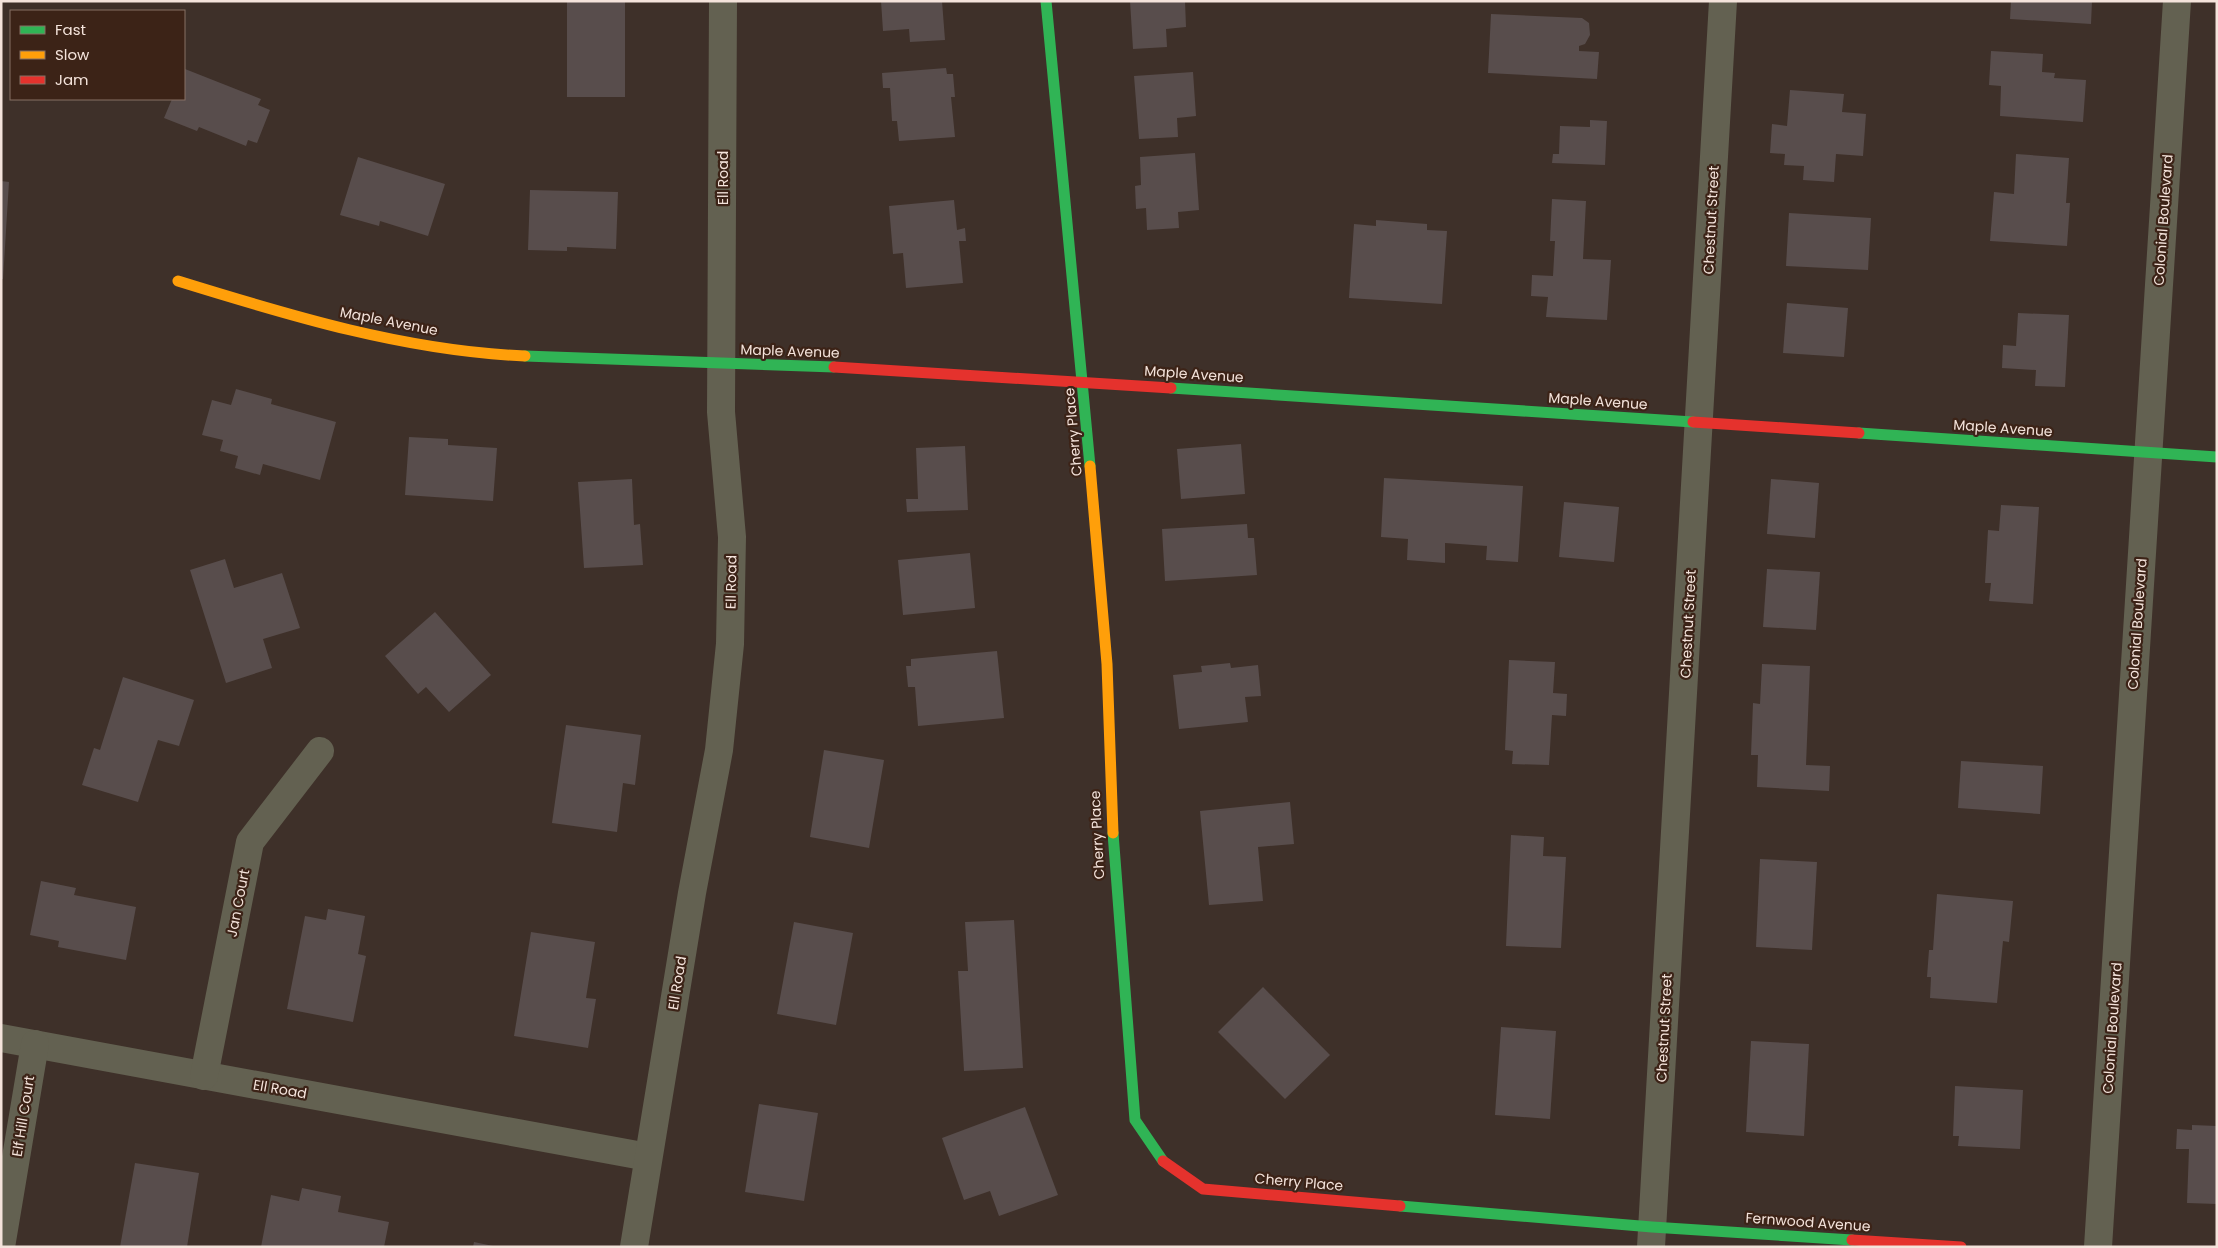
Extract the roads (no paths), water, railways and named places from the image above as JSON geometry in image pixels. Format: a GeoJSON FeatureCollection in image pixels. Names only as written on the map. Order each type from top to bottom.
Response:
{"type":"FeatureCollection","features":[{"type":"Feature","properties":{"kind":"street","name":"Ell Road"},"geometry":{"type":"LineString","coordinates":[[634,1247],[692,893],[719,750],[730,644],[732,537],[721,412],[723,1]]}},
{"type":"Feature","properties":{"kind":"street","name":"Cherry Place"},"geometry":{"type":"LineString","coordinates":[[1046,1],[1083,382],[1107,664],[1110,807],[1135,1120],[1165,1164],[1204,1189],[1652,1237]]}},
{"type":"Feature","properties":{"kind":"street","name":"Chestnut Street"},"geometry":{"type":"LineString","coordinates":[[1652,1237],[1723,1]]}},
{"type":"Feature","properties":{"kind":"street","name":"Colonial Boulevard"},"geometry":{"type":"LineString","coordinates":[[2098,1247],[2177,1]]}},
{"type":"Feature","properties":{"kind":"street","name":"Maple Avenue"},"geometry":{"type":"LineString","coordinates":[[178,281],[294,317],[401,341],[510,355],[815,366],[1083,382],[2217,458]]}},
{"type":"Feature","properties":{"kind":"street","name":"Jan Court"},"geometry":{"type":"LineString","coordinates":[[204,1076],[250,842],[320,751]]}},
{"type":"Feature","properties":{"kind":"street","name":"Ell Road"},"geometry":{"type":"LineString","coordinates":[[1,1038],[648,1157]]}},
{"type":"Feature","properties":{"kind":"street","name":"Elf Hill Court"},"geometry":{"type":"LineString","coordinates":[[1,1247],[35,1044]]}},
{"type":"Feature","properties":{"kind":"street","name":"Fernwood Avenue"},"geometry":{"type":"LineString","coordinates":[[1652,1237],[1962,1247]]}}]}
